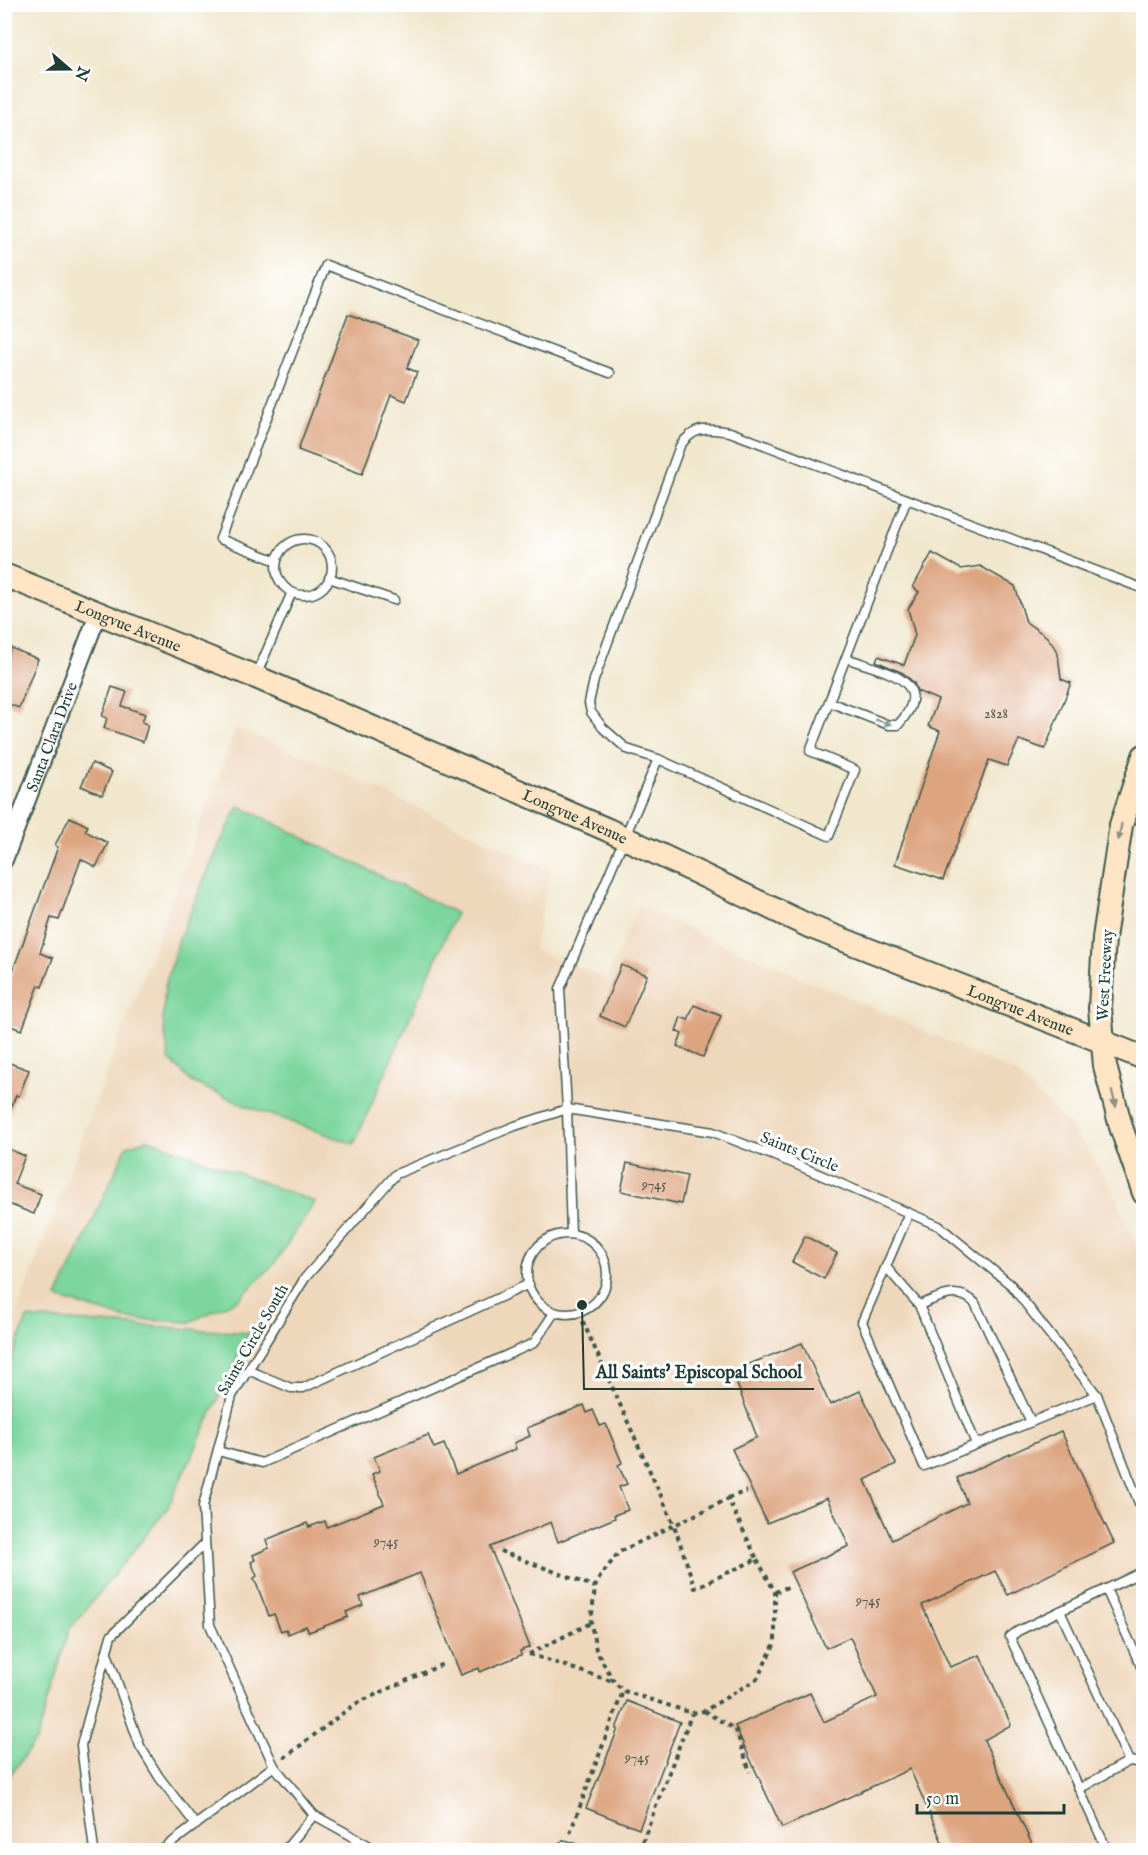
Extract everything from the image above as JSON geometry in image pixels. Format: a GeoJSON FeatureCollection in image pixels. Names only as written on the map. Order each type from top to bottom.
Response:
{"type":"FeatureCollection","features":[{"type":"Feature","properties":{"kind":"main road","name":"Longvue Avenue"},"geometry":{"type":"LineString","coordinates":[[4,575],[256,677],[624,838],[811,927],[1143,1058]]}},
{"type":"Feature","properties":{"kind":"main road","name":"West Freeway"},"geometry":{"type":"LineString","coordinates":[[1143,756],[1121,825],[1104,938],[1100,1008],[1105,1066],[1121,1127],[1143,1192]]}},
{"type":"Feature","properties":{"kind":"street","name":"Santa Clara Drive"},"geometry":{"type":"LineString","coordinates":[[4,860],[98,614]]}},
{"type":"Feature","properties":{"kind":"lane"},"geometry":{"type":"LineString","coordinates":[[277,561],[220,539],[326,265],[610,373]]}},
{"type":"Feature","properties":{"kind":"lane"},"geometry":{"type":"LineString","coordinates":[[908,499],[810,751],[855,770],[829,836],[658,759],[627,748],[603,728],[591,712],[589,702],[594,680],[680,446],[689,435],[706,429],[730,432],[908,499],[1143,589]]}},
{"type":"Feature","properties":{"kind":"lane"},"geometry":{"type":"LineString","coordinates":[[304,539],[314,541],[328,552],[331,560],[329,578],[325,585],[310,594],[301,595],[292,592],[278,579],[276,570],[280,552],[286,545],[304,539]]}},
{"type":"Feature","properties":{"kind":"lane"},"geometry":{"type":"LineString","coordinates":[[329,578],[394,600]]}},
{"type":"Feature","properties":{"kind":"lane"},"geometry":{"type":"LineString","coordinates":[[256,677],[292,592]]}},
{"type":"Feature","properties":{"kind":"lane"},"geometry":{"type":"LineString","coordinates":[[829,702],[889,725],[898,725],[911,708],[912,689],[905,681],[846,658]]}},
{"type":"Feature","properties":{"kind":"lane"},"geometry":{"type":"LineString","coordinates":[[571,1234],[560,989],[658,759]]}},
{"type":"Feature","properties":{"kind":"lane","name":"Saints Circle"},"geometry":{"type":"LineString","coordinates":[[567,1109],[713,1132],[795,1164],[939,1226],[1011,1285],[1097,1395],[1143,1516]]}},
{"type":"Feature","properties":{"kind":"lane","name":"Saints Circle South"},"geometry":{"type":"LineString","coordinates":[[377,1851],[314,1815],[274,1766],[210,1625],[203,1506],[232,1396],[305,1278],[396,1174],[515,1126],[567,1109]]}},
{"type":"Feature","properties":{"kind":"lane"},"geometry":{"type":"LineString","coordinates":[[909,1213],[862,1322],[924,1466],[1097,1395]]}},
{"type":"Feature","properties":{"kind":"lane"},"geometry":{"type":"LineString","coordinates":[[571,1234],[586,1238],[598,1248],[606,1262],[608,1278],[603,1293],[593,1306],[579,1313],[567,1315],[554,1313],[532,1294],[528,1266],[534,1252],[544,1242],[556,1235],[571,1234]]}},
{"type":"Feature","properties":{"kind":"lane"},"geometry":{"type":"LineString","coordinates":[[886,1267],[919,1305],[976,1444]]}},
{"type":"Feature","properties":{"kind":"lane"},"geometry":{"type":"LineString","coordinates":[[248,1370],[291,1388],[303,1388],[529,1284]]}},
{"type":"Feature","properties":{"kind":"lane"},"geometry":{"type":"LineString","coordinates":[[919,1305],[956,1292],[963,1293],[975,1303],[1031,1422]]}},
{"type":"Feature","properties":{"kind":"lane"},"geometry":{"type":"LineString","coordinates":[[218,1451],[262,1463],[534,1343],[554,1313]]}},
{"type":"Feature","properties":{"kind":"lane"},"geometry":{"type":"LineString","coordinates":[[94,1851],[81,1745],[111,1636],[205,1543]]}},
{"type":"Feature","properties":{"kind":"lane"},"geometry":{"type":"LineString","coordinates":[[1107,1851],[1010,1637],[1143,1571]]}},
{"type":"Feature","properties":{"kind":"lane"},"geometry":{"type":"LineString","coordinates":[[1106,1589],[1143,1673]]}},
{"type":"Feature","properties":{"kind":"lane"},"geometry":{"type":"LineString","coordinates":[[1060,1611],[1129,1761]]}},
{"type":"Feature","properties":{"kind":"lane"},"geometry":{"type":"LineString","coordinates":[[106,1652],[140,1746],[159,1777],[196,1825]]}},
{"type":"Feature","properties":{"kind":"lane"},"geometry":{"type":"LineString","coordinates":[[1079,1789],[1129,1761],[1143,1763]]}},
{"type":"Feature","properties":{"kind":"lane"},"geometry":{"type":"LineString","coordinates":[[162,1851],[274,1766]]}},
{"type":"Feature","properties":{"kind":"lane"},"geometry":{"type":"LineString","coordinates":[[286,1850],[314,1815]]}},
{"type":"Feature","properties":{"kind":"lane"},"geometry":{"type":"LineString","coordinates":[[562,1848],[582,1851]]}},
{"type":"Feature","properties":{"kind":"path"},"geometry":{"type":"LineString","coordinates":[[579,1313],[674,1525],[695,1588],[757,1558]]}},
{"type":"Feature","properties":{"kind":"path"},"geometry":{"type":"LineString","coordinates":[[728,1498],[775,1592],[776,1643],[757,1679],[704,1711],[692,1713],[624,1691],[614,1682],[596,1650],[591,1623],[595,1587],[619,1551],[728,1498],[747,1491]]}},
{"type":"Feature","properties":{"kind":"path"},"geometry":{"type":"LineString","coordinates":[[500,1551],[595,1587]]}},
{"type":"Feature","properties":{"kind":"path"},"geometry":{"type":"LineString","coordinates":[[775,1592],[790,1586]]}},
{"type":"Feature","properties":{"kind":"path"},"geometry":{"type":"LineString","coordinates":[[591,1623],[529,1654],[614,1682]]}},
{"type":"Feature","properties":{"kind":"path"},"geometry":{"type":"LineString","coordinates":[[274,1766],[356,1704],[445,1663]]}},
{"type":"Feature","properties":{"kind":"path"},"geometry":{"type":"LineString","coordinates":[[562,1848],[624,1691]]}},
{"type":"Feature","properties":{"kind":"path"},"geometry":{"type":"LineString","coordinates":[[704,1711],[736,1730],[750,1772]]}},
{"type":"Feature","properties":{"kind":"path"},"geometry":{"type":"LineString","coordinates":[[639,1851],[692,1713]]}},
{"type":"Feature","properties":{"kind":"shaded area"},"geometry":{"type":"Polygon","coordinates":[[[236,728],[326,765],[550,870],[534,950],[607,979],[638,907],[907,1023],[1018,1075],[1072,1128],[1112,1187],[1143,1262],[1143,1850],[5,1850],[4,1347],[236,728]]]}},
{"type":"Feature","properties":{"kind":"green space"},"geometry":{"type":"Polygon","coordinates":[[[239,806],[456,913],[354,1144],[246,1106],[192,1082],[169,1059],[163,1020],[165,986],[180,936],[220,843],[239,806]]]}},
{"type":"Feature","properties":{"kind":"green space"},"geometry":{"type":"Polygon","coordinates":[[[148,1139],[315,1202],[274,1264],[239,1299],[190,1322],[127,1319],[57,1298],[127,1146],[148,1139]]]}},
{"type":"Feature","properties":{"kind":"green space"},"geometry":{"type":"Polygon","coordinates":[[[27,1318],[249,1333],[167,1509],[69,1630],[37,1739],[5,1782],[5,1377],[27,1318]]]}},
{"type":"Feature","properties":{"kind":"building"},"geometry":{"type":"Polygon","coordinates":[[[348,314],[418,340],[407,368],[417,372],[406,401],[391,395],[362,474],[298,450],[348,314]]]}},
{"type":"Feature","properties":{"kind":"building"},"geometry":{"type":"Polygon","coordinates":[[[932,553],[961,569],[980,566],[1015,586],[1026,622],[1047,637],[1053,645],[1058,654],[1061,679],[1071,683],[1045,749],[1019,740],[1007,766],[989,760],[943,880],[895,864],[940,731],[928,726],[938,700],[917,691],[914,683],[903,673],[876,661],[878,656],[904,665],[915,635],[908,609],[919,592],[913,587],[932,553]]]}},
{"type":"Feature","properties":{"kind":"building"},"geometry":{"type":"Polygon","coordinates":[[[11,648],[38,659],[19,708],[4,702],[4,665],[11,648]]]}},
{"type":"Feature","properties":{"kind":"building"},"geometry":{"type":"Polygon","coordinates":[[[112,687],[127,692],[122,706],[145,714],[142,722],[148,725],[143,742],[104,728],[107,718],[102,716],[112,687]]]}},
{"type":"Feature","properties":{"kind":"building"},"geometry":{"type":"Polygon","coordinates":[[[92,763],[112,772],[102,795],[81,786],[92,763]]]}},
{"type":"Feature","properties":{"kind":"building"},"geometry":{"type":"Polygon","coordinates":[[[70,817],[88,826],[85,831],[108,843],[96,867],[81,859],[59,920],[51,918],[40,953],[53,958],[42,987],[39,985],[22,1030],[4,1024],[4,995],[58,847],[55,845],[70,817]]]}},
{"type":"Feature","properties":{"kind":"building"},"geometry":{"type":"Polygon","coordinates":[[[621,965],[647,975],[625,1027],[600,1016],[621,965]]]}},
{"type":"Feature","properties":{"kind":"building"},"geometry":{"type":"Polygon","coordinates":[[[694,1005],[721,1016],[703,1057],[677,1046],[682,1034],[676,1031],[681,1017],[688,1020],[694,1005]]]}},
{"type":"Feature","properties":{"kind":"building"},"geometry":{"type":"Polygon","coordinates":[[[4,1061],[29,1070],[6,1122],[4,1122],[4,1061]]]}},
{"type":"Feature","properties":{"kind":"building"},"geometry":{"type":"Polygon","coordinates":[[[4,1147],[25,1156],[14,1184],[41,1194],[34,1214],[6,1203],[4,1206],[4,1147]]]}},
{"type":"Feature","properties":{"kind":"building"},"geometry":{"type":"Polygon","coordinates":[[[627,1163],[687,1176],[681,1204],[621,1191],[627,1163]]]}},
{"type":"Feature","properties":{"kind":"building"},"geometry":{"type":"Polygon","coordinates":[[[805,1236],[837,1253],[824,1279],[792,1262],[805,1236]]]}},
{"type":"Feature","properties":{"kind":"building"},"geometry":{"type":"Polygon","coordinates":[[[802,1343],[830,1405],[860,1391],[896,1464],[865,1480],[892,1540],[967,1503],[957,1478],[1061,1431],[1114,1543],[1008,1595],[995,1571],[922,1605],[950,1667],[980,1655],[1011,1725],[984,1740],[1035,1851],[946,1851],[910,1769],[782,1828],[735,1726],[810,1693],[824,1722],[877,1697],[850,1637],[826,1648],[790,1572],[849,1546],[827,1498],[767,1523],[732,1449],[757,1437],[732,1371],[802,1343]]]}},
{"type":"Feature","properties":{"kind":"building"},"geometry":{"type":"Polygon","coordinates":[[[584,1405],[587,1413],[593,1410],[600,1426],[606,1424],[622,1463],[618,1465],[627,1484],[619,1487],[628,1510],[614,1515],[615,1518],[558,1542],[551,1522],[490,1547],[530,1647],[520,1651],[521,1655],[480,1672],[479,1668],[461,1675],[420,1573],[360,1597],[363,1605],[346,1612],[348,1617],[309,1632],[306,1626],[288,1634],[286,1629],[281,1631],[274,1614],[269,1616],[254,1578],[257,1576],[251,1562],[255,1560],[253,1555],[269,1548],[266,1540],[307,1523],[309,1527],[325,1521],[327,1527],[384,1504],[372,1474],[380,1471],[374,1457],[428,1435],[434,1448],[444,1444],[456,1474],[516,1449],[514,1443],[530,1436],[527,1428],[584,1405]]]}},
{"type":"Feature","properties":{"kind":"building"},"geometry":{"type":"Polygon","coordinates":[[[627,1701],[680,1722],[639,1829],[586,1808],[627,1701]]]}},
{"type":"Feature","properties":{"kind":"place","name":"All Saints' Episcopal School"},"geometry":{"type":"Point","coordinates":[582,1305]}}]}
